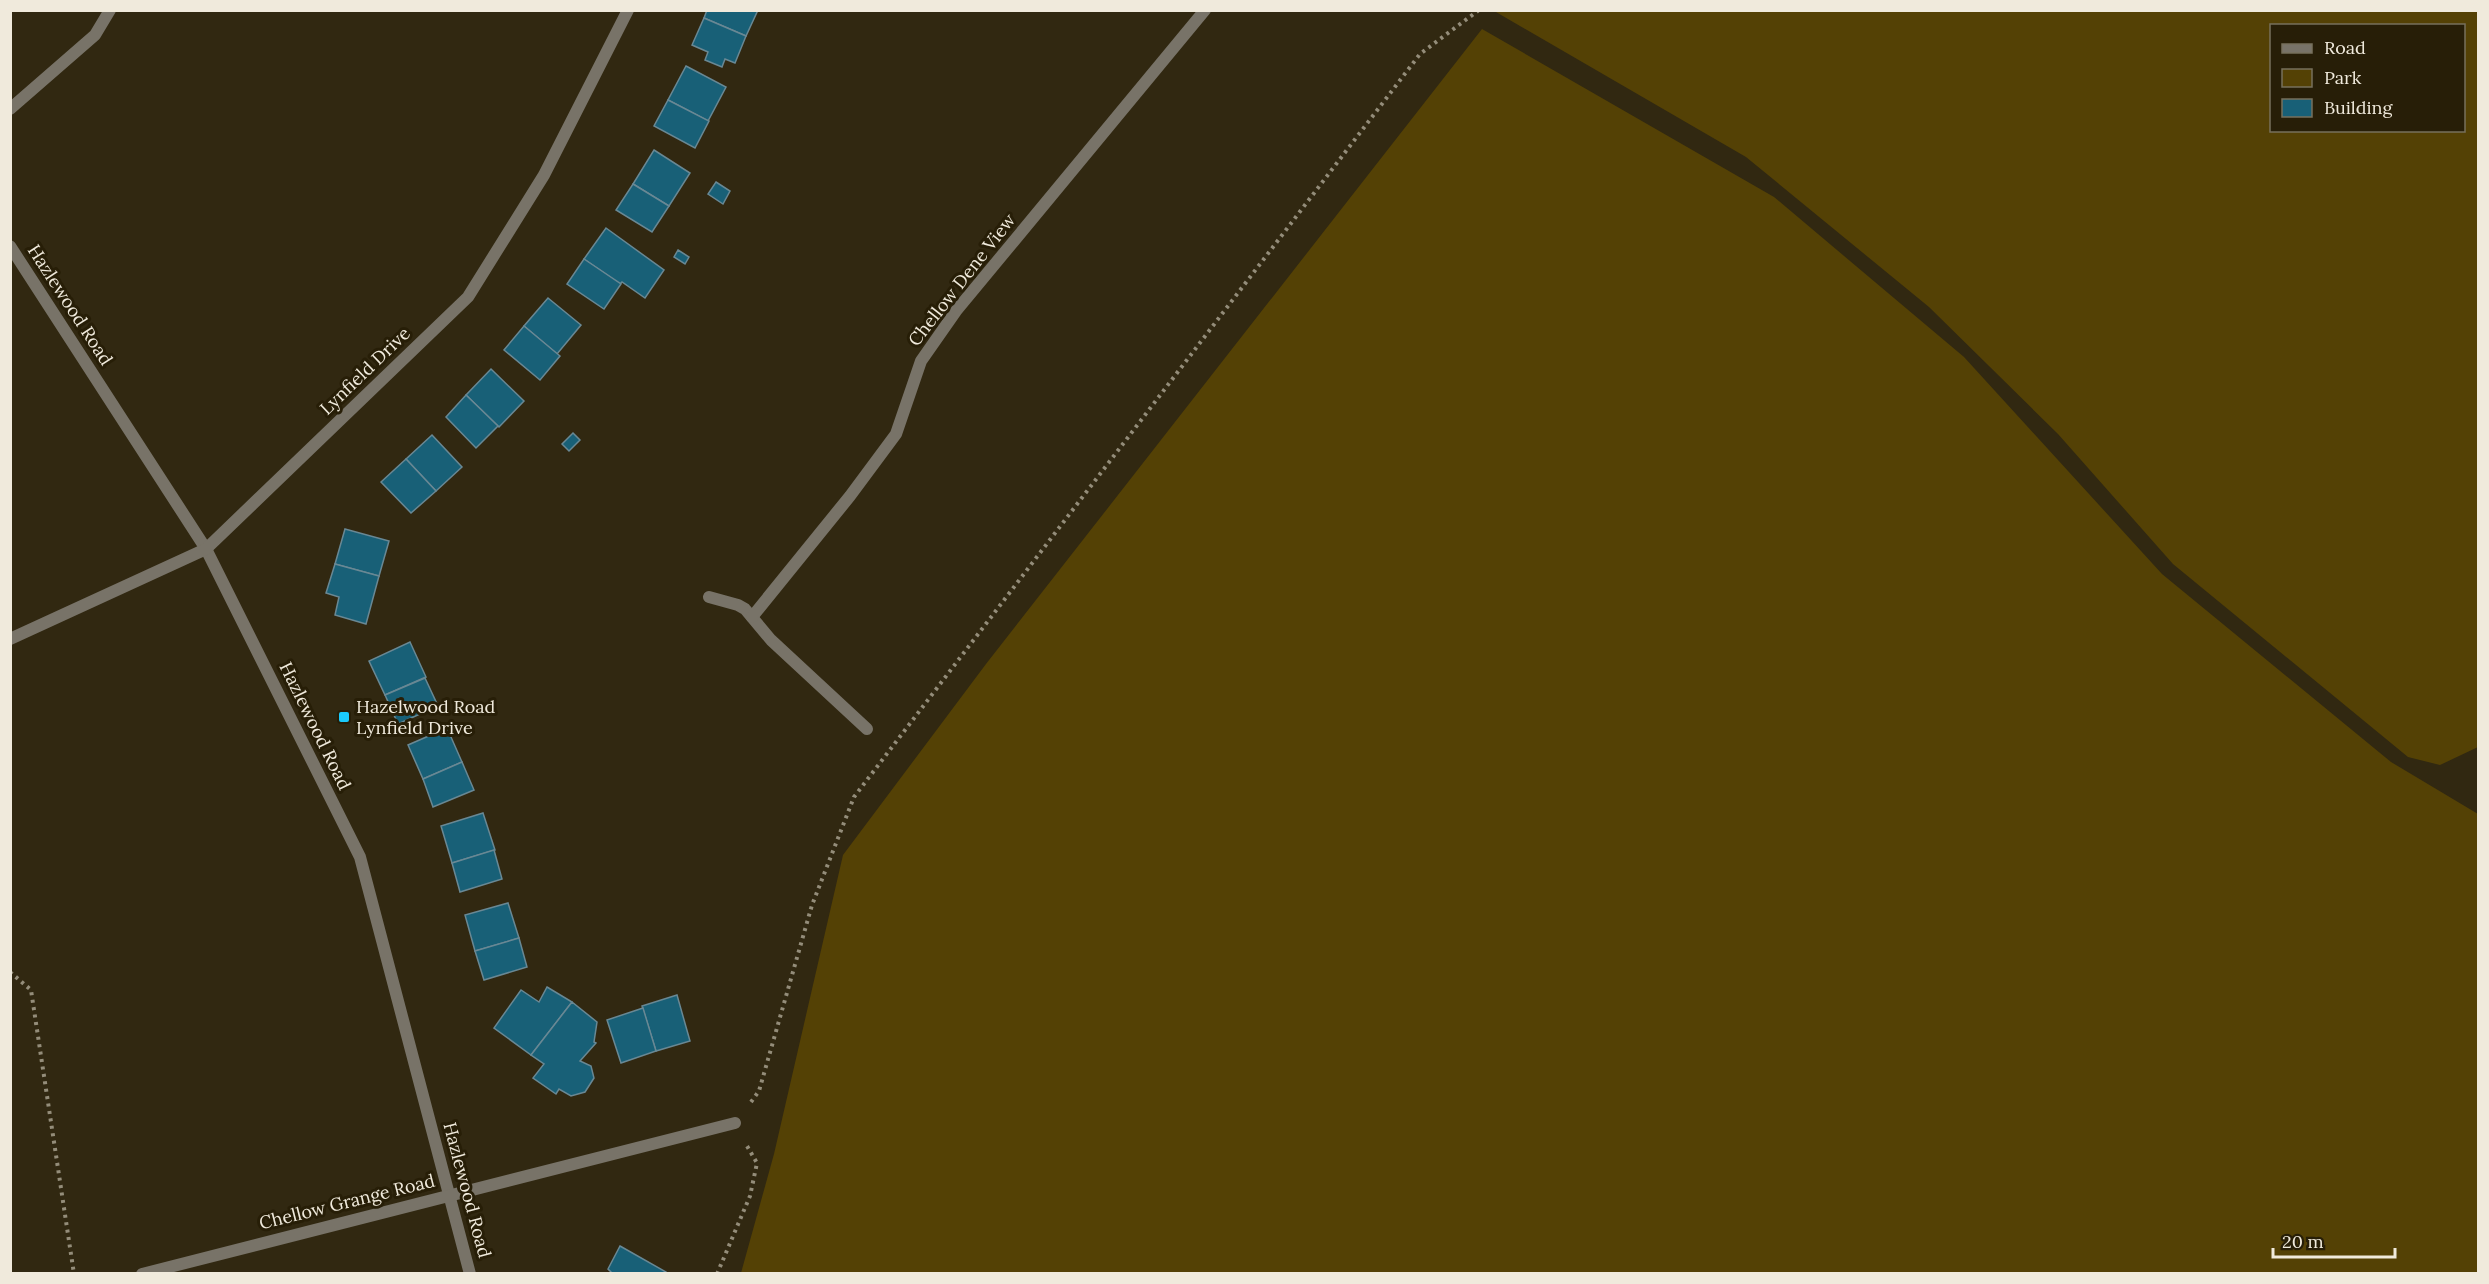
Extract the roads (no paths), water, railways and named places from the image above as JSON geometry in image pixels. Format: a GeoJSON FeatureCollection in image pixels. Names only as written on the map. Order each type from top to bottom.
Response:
{"type":"FeatureCollection","features":[{"type":"Feature","properties":{"kind":"street"},"geometry":{"type":"LineString","coordinates":[[10,109],[95,35],[110,10]]}},
{"type":"Feature","properties":{"kind":"street","name":"Lynfield Drive"},"geometry":{"type":"LineString","coordinates":[[10,639],[206,549],[468,297],[544,175],[628,10]]}},
{"type":"Feature","properties":{"kind":"street","name":"Chellow Dene View"},"geometry":{"type":"LineString","coordinates":[[752,617],[850,496],[896,434],[921,361],[957,311],[1205,10]]}},
{"type":"Feature","properties":{"kind":"street","name":"Hazlewood Road"},"geometry":{"type":"LineString","coordinates":[[10,246],[206,549],[360,857],[471,1274]]}},
{"type":"Feature","properties":{"kind":"street"},"geometry":{"type":"LineString","coordinates":[[709,597],[738,605],[752,617],[771,640],[867,729]]}},
{"type":"Feature","properties":{"kind":"street","name":"Chellow Grange Road"},"geometry":{"type":"LineString","coordinates":[[142,1274],[735,1123]]}},
{"type":"Feature","properties":{"kind":"place","name":"Hazelwood Road Lynfield Drive"},"geometry":{"type":"Point","coordinates":[344,717]}}]}
